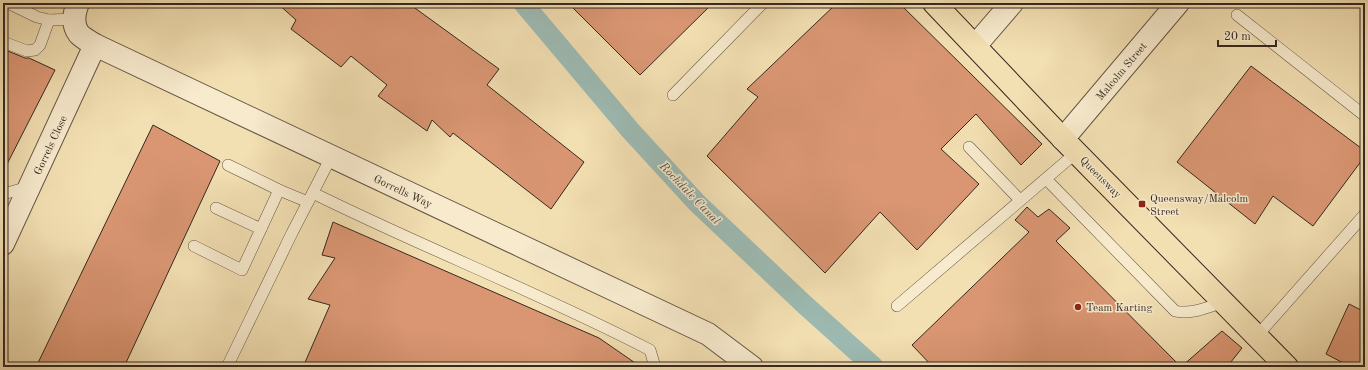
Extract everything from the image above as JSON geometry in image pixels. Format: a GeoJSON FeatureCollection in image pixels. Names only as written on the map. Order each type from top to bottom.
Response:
{"type":"FeatureCollection","features":[{"type":"Feature","properties":{"kind":"main road","name":"Queensway"},"geometry":{"type":"LineString","coordinates":[[934,3],[1070,146],[1288,367]]}},
{"type":"Feature","properties":{"kind":"street"},"geometry":{"type":"LineString","coordinates":[[975,46],[1012,3]]}},
{"type":"Feature","properties":{"kind":"street","name":"Malcolm Street"},"geometry":{"type":"LineString","coordinates":[[1070,146],[1178,3]]}},
{"type":"Feature","properties":{"kind":"street","name":"Gorrells Way"},"geometry":{"type":"LineString","coordinates":[[76,11],[76,28],[80,35],[95,45],[708,334],[752,367]]}},
{"type":"Feature","properties":{"kind":"street","name":"Gorrels Close"},"geometry":{"type":"LineString","coordinates":[[3,244],[95,45]]}},
{"type":"Feature","properties":{"kind":"lane"},"geometry":{"type":"LineString","coordinates":[[8,3],[37,17],[49,20],[76,11]]}},
{"type":"Feature","properties":{"kind":"lane"},"geometry":{"type":"LineString","coordinates":[[673,95],[763,3]]}},
{"type":"Feature","properties":{"kind":"lane"},"geometry":{"type":"LineString","coordinates":[[1237,15],[1365,116]]}},
{"type":"Feature","properties":{"kind":"lane"},"geometry":{"type":"LineString","coordinates":[[3,42],[28,51],[35,50],[40,45],[49,20]]}},
{"type":"Feature","properties":{"kind":"lane"},"geometry":{"type":"LineString","coordinates":[[897,306],[1046,179],[1070,146]]}},
{"type":"Feature","properties":{"kind":"lane"},"geometry":{"type":"LineString","coordinates":[[969,147],[1020,200]]}},
{"type":"Feature","properties":{"kind":"lane"},"geometry":{"type":"LineString","coordinates":[[227,367],[292,233],[331,157]]}},
{"type":"Feature","properties":{"kind":"lane"},"geometry":{"type":"LineString","coordinates":[[228,165],[280,190],[311,198],[359,216],[618,333],[650,350],[655,367]]}},
{"type":"Feature","properties":{"kind":"lane"},"geometry":{"type":"LineString","coordinates":[[1046,179],[1175,311],[1192,312],[1224,302]]}},
{"type":"Feature","properties":{"kind":"lane"},"geometry":{"type":"LineString","coordinates":[[3,194],[30,187]]}},
{"type":"Feature","properties":{"kind":"lane"},"geometry":{"type":"LineString","coordinates":[[194,246],[242,270],[280,190]]}},
{"type":"Feature","properties":{"kind":"lane"},"geometry":{"type":"LineString","coordinates":[[216,208],[261,230]]}},
{"type":"Feature","properties":{"kind":"lane"},"geometry":{"type":"LineString","coordinates":[[1257,336],[1365,214]]}},
{"type":"Feature","properties":{"kind":"building"},"geometry":{"type":"Polygon","coordinates":[[[277,3],[408,3],[499,69],[487,85],[584,162],[551,209],[453,133],[450,137],[432,120],[427,131],[378,96],[387,85],[351,56],[341,67],[291,29],[296,20],[277,3]]]}},
{"type":"Feature","properties":{"kind":"building"},"geometry":{"type":"Polygon","coordinates":[[[568,3],[713,3],[640,75],[568,3]]]}},
{"type":"Feature","properties":{"kind":"building"},"geometry":{"type":"Polygon","coordinates":[[[837,3],[899,3],[1042,144],[1021,165],[976,114],[941,149],[979,184],[917,250],[880,212],[825,273],[707,156],[758,97],[747,89],[837,3]]]}},
{"type":"Feature","properties":{"kind":"building"},"geometry":{"type":"Polygon","coordinates":[[[3,49],[25,58],[29,58],[55,70],[3,172],[3,49]]]}},
{"type":"Feature","properties":{"kind":"building"},"geometry":{"type":"Polygon","coordinates":[[[1251,66],[1365,151],[1365,156],[1313,226],[1273,196],[1255,224],[1177,162],[1251,66]]]}},
{"type":"Feature","properties":{"kind":"building"},"geometry":{"type":"Polygon","coordinates":[[[153,125],[220,161],[124,367],[36,367],[153,125]]]}},
{"type":"Feature","properties":{"kind":"building"},"geometry":{"type":"Polygon","coordinates":[[[1027,207],[1038,217],[1049,209],[1070,228],[1056,241],[1181,367],[933,367],[912,345],[1029,232],[1015,220],[1027,207]]]}},
{"type":"Feature","properties":{"kind":"building"},"geometry":{"type":"Polygon","coordinates":[[[333,222],[599,338],[641,367],[303,367],[330,305],[308,299],[335,258],[322,255],[333,222]]]}},
{"type":"Feature","properties":{"kind":"building"},"geometry":{"type":"Polygon","coordinates":[[[1349,304],[1365,312],[1365,367],[1351,367],[1326,354],[1349,304]]]}},
{"type":"Feature","properties":{"kind":"building"},"geometry":{"type":"Polygon","coordinates":[[[1222,331],[1242,348],[1227,367],[1181,367],[1222,331]]]}},
{"type":"Feature","properties":{"kind":"waterway","name":"Rochdale Canal"},"geometry":{"type":"LineString","coordinates":[[523,3],[630,130],[697,203],[805,305],[874,367]]}},
{"type":"Feature","properties":{"kind":"place","name":"Queensway/Malcolm Street"},"geometry":{"type":"Point","coordinates":[1142,204]}},
{"type":"Feature","properties":{"kind":"place","name":"Team Karting"},"geometry":{"type":"Point","coordinates":[1078,307]}}]}
